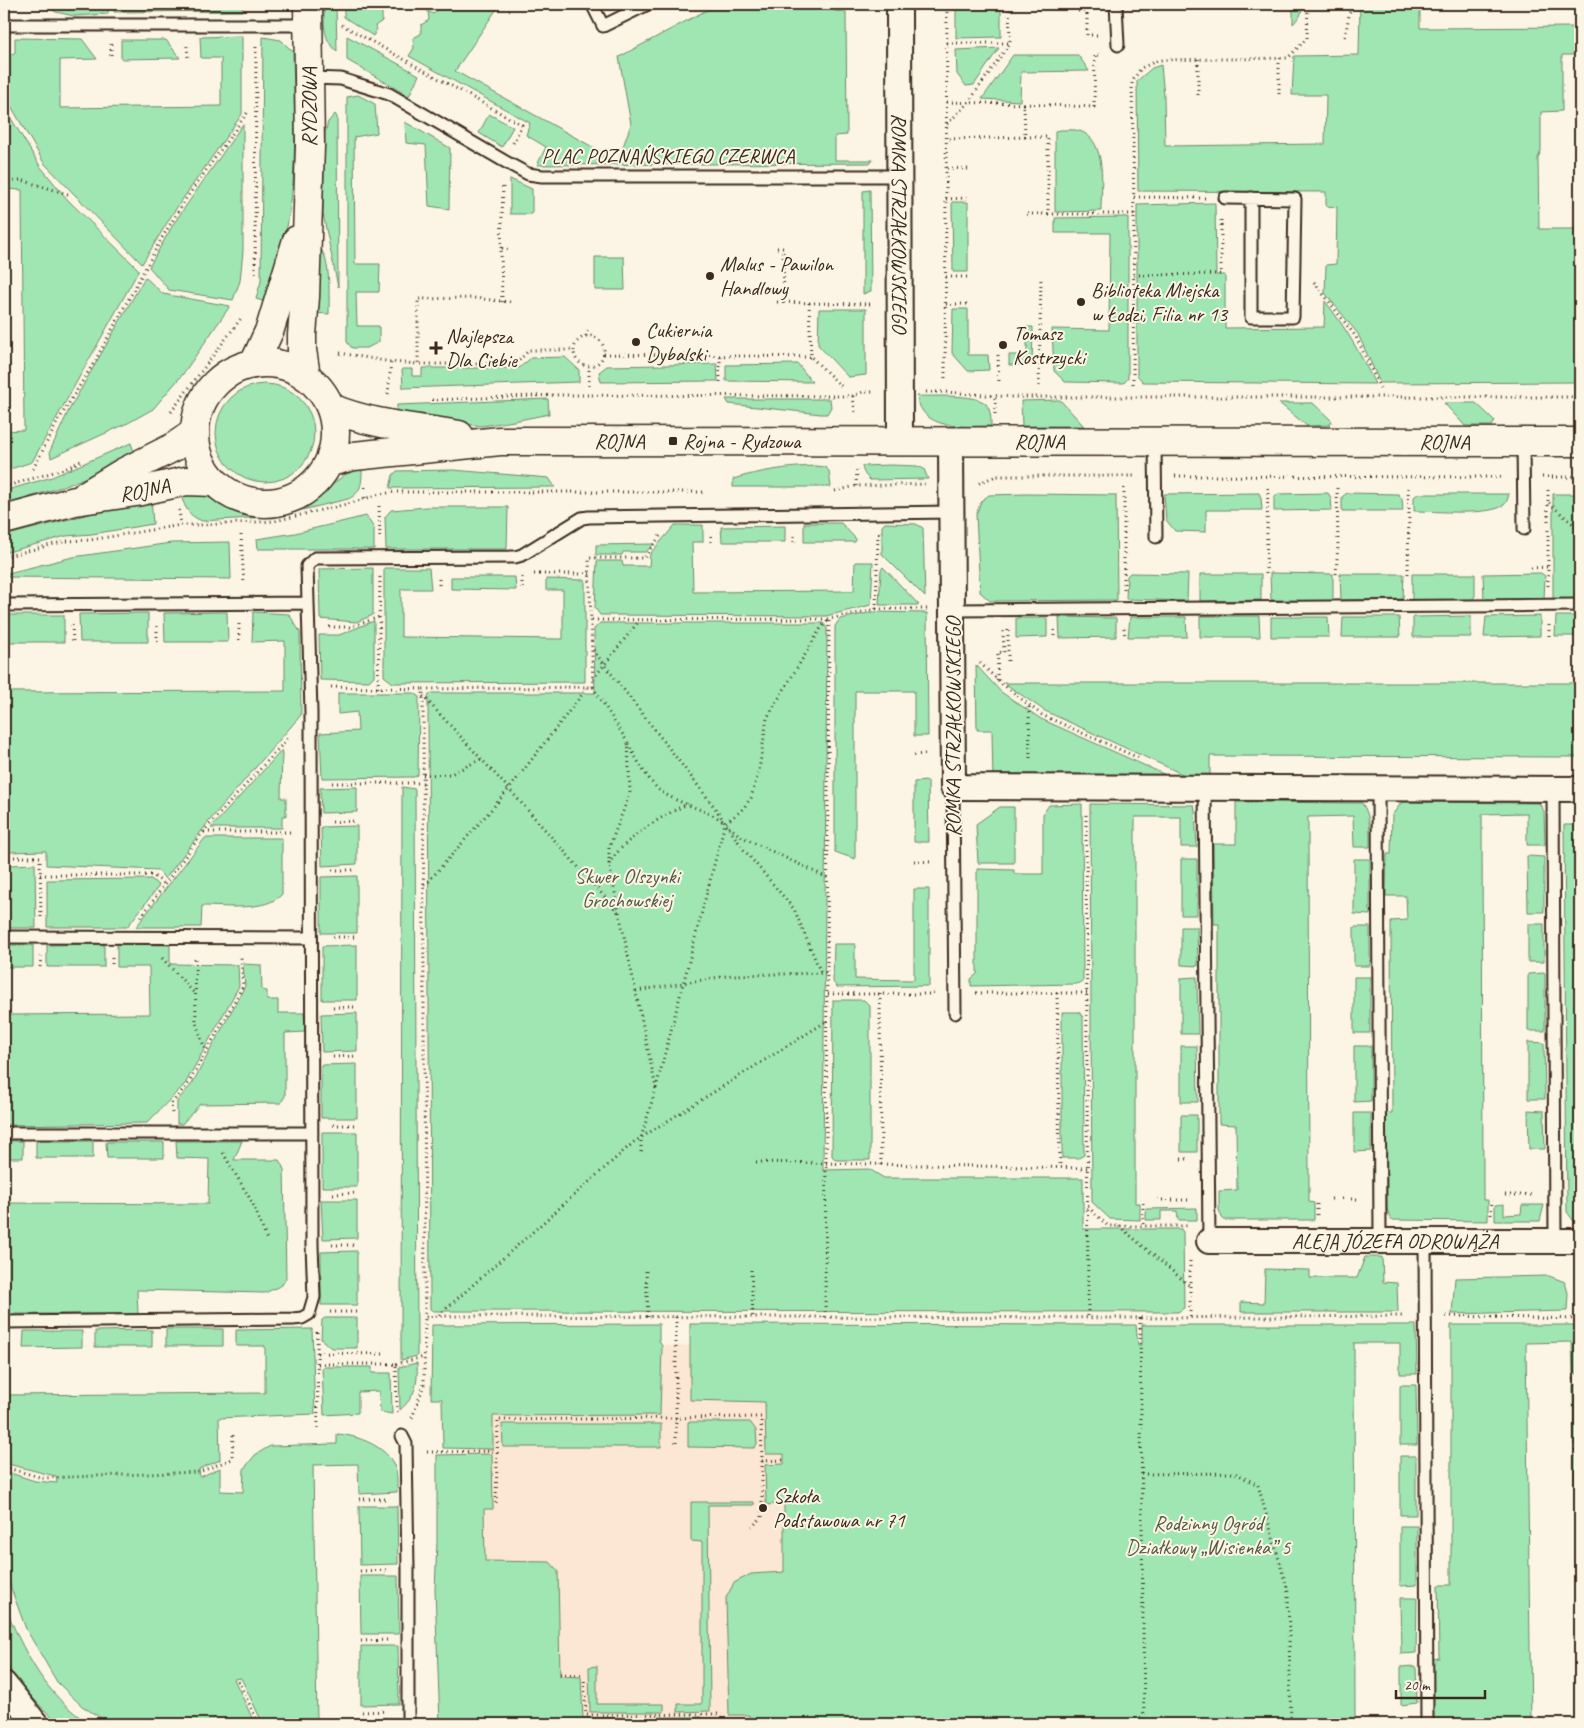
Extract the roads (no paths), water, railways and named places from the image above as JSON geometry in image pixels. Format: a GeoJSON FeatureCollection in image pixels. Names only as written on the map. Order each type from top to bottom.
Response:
{"type":"FeatureCollection","features":[{"type":"Feature","properties":{"kind":"street","name":"ROMKA STRZAŁKOWSKIEGO"},"geometry":{"type":"LineString","coordinates":[[898,4],[900,442]]}},
{"type":"Feature","properties":{"kind":"street","name":"RYDZOWA"},"geometry":{"type":"LineString","coordinates":[[306,376],[302,335],[310,146],[309,14]]}},
{"type":"Feature","properties":{"kind":"street","name":"RYDZOWA"},"geometry":{"type":"LineString","coordinates":[[254,364],[270,329],[307,210]]}},
{"type":"Feature","properties":{"kind":"street"},"geometry":{"type":"LineString","coordinates":[[268,363],[281,364],[306,376],[321,390],[331,408],[336,435],[330,462],[314,485],[297,496],[277,503],[263,504],[236,498],[224,491],[205,471],[195,445],[194,432],[196,418],[201,405],[217,382],[240,368],[268,363]]}},
{"type":"Feature","properties":{"kind":"street","name":"ROJNA"},"geometry":{"type":"LineString","coordinates":[[331,408],[355,417],[385,424],[500,440]]}},
{"type":"Feature","properties":{"kind":"street","name":"ROJNA"},"geometry":{"type":"LineString","coordinates":[[74,501],[124,472],[174,447],[194,432]]}},
{"type":"Feature","properties":{"kind":"street","name":"ROJNA"},"geometry":{"type":"LineString","coordinates":[[330,462],[354,456],[500,440],[1580,442]]}},
{"type":"Feature","properties":{"kind":"street","name":"ROMKA STRZAŁKOWSKIEGO"},"geometry":{"type":"LineString","coordinates":[[951,442],[953,787]]}},
{"type":"Feature","properties":{"kind":"street","name":"ROJNA"},"geometry":{"type":"LineString","coordinates":[[4,520],[74,501],[136,492],[186,481],[214,482]]}},
{"type":"Feature","properties":{"kind":"street"},"geometry":{"type":"LineString","coordinates":[[953,787],[1580,789]]}},
{"type":"Feature","properties":{"kind":"street","name":"ALEJA JÓZEFA ODROWĄŻA"},"geometry":{"type":"LineString","coordinates":[[1209,1241],[1580,1242]]}},
{"type":"Feature","properties":{"kind":"street"},"geometry":{"type":"LineString","coordinates":[[4,1684],[36,1724]]}},
{"type":"Feature","properties":{"kind":"lane"},"geometry":{"type":"LineString","coordinates":[[592,4],[603,26],[648,4]]}},
{"type":"Feature","properties":{"kind":"lane"},"geometry":{"type":"LineString","coordinates":[[1116,4],[1118,45]]}},
{"type":"Feature","properties":{"kind":"lane"},"geometry":{"type":"LineString","coordinates":[[4,25],[256,25],[309,14]]}},
{"type":"Feature","properties":{"kind":"lane","name":"PLAC POZNAŃSKIEGO CZERWCA"},"geometry":{"type":"LineString","coordinates":[[310,78],[341,79],[389,94],[528,174],[542,176],[899,176]]}},
{"type":"Feature","properties":{"kind":"lane"},"geometry":{"type":"LineString","coordinates":[[1223,198],[1251,198],[1295,199],[1294,317],[1251,317],[1251,198]]}},
{"type":"Feature","properties":{"kind":"lane"},"geometry":{"type":"LineString","coordinates":[[1155,442],[1156,537]]}},
{"type":"Feature","properties":{"kind":"lane"},"geometry":{"type":"LineString","coordinates":[[1523,442],[1524,529]]}},
{"type":"Feature","properties":{"kind":"lane"},"geometry":{"type":"LineString","coordinates":[[4,1322],[292,1319],[302,1318],[309,1314],[314,1297],[311,713],[307,566],[315,558],[515,557],[522,555],[582,518],[952,512]]}},
{"type":"Feature","properties":{"kind":"lane"},"geometry":{"type":"LineString","coordinates":[[4,605],[308,603]]}},
{"type":"Feature","properties":{"kind":"lane"},"geometry":{"type":"LineString","coordinates":[[952,610],[1580,605]]}},
{"type":"Feature","properties":{"kind":"lane","name":"ROMKA STRZAŁKOWSKIEGO"},"geometry":{"type":"LineString","coordinates":[[953,787],[955,1013]]}},
{"type":"Feature","properties":{"kind":"lane"},"geometry":{"type":"LineString","coordinates":[[1205,788],[1209,1241]]}},
{"type":"Feature","properties":{"kind":"lane"},"geometry":{"type":"LineString","coordinates":[[1378,788],[1380,1241]]}},
{"type":"Feature","properties":{"kind":"lane"},"geometry":{"type":"LineString","coordinates":[[1553,789],[1555,1241]]}},
{"type":"Feature","properties":{"kind":"lane"},"geometry":{"type":"LineString","coordinates":[[4,937],[311,938]]}},
{"type":"Feature","properties":{"kind":"lane"},"geometry":{"type":"LineString","coordinates":[[4,1133],[312,1133]]}},
{"type":"Feature","properties":{"kind":"lane"},"geometry":{"type":"LineString","coordinates":[[1425,1241],[1427,1724]]}},
{"type":"Feature","properties":{"kind":"lane"},"geometry":{"type":"LineString","coordinates":[[402,1436],[406,1444],[408,1724]]}},
{"type":"Feature","properties":{"kind":"place","name":"Malus - Pawilon Handlowy"},"geometry":{"type":"Point","coordinates":[710,276]}},
{"type":"Feature","properties":{"kind":"place","name":"Biblioteka Miejska w Łodzi, Filia nr 13"},"geometry":{"type":"Point","coordinates":[1081,302]}},
{"type":"Feature","properties":{"kind":"place","name":"Cukiernia Dybalski"},"geometry":{"type":"Point","coordinates":[636,342]}},
{"type":"Feature","properties":{"kind":"place","name":"Tomasz Kostrzycki"},"geometry":{"type":"Point","coordinates":[1003,345]}},
{"type":"Feature","properties":{"kind":"place","name":"Najlepsza Dla Ciebie"},"geometry":{"type":"Point","coordinates":[436,348]}},
{"type":"Feature","properties":{"kind":"place","name":"Rojna - Rydzowa"},"geometry":{"type":"Point","coordinates":[673,441]}},
{"type":"Feature","properties":{"kind":"place","name":"Szkoła Podstawowa nr 71"},"geometry":{"type":"Point","coordinates":[763,1508]}},
{"type":"Feature","properties":{"kind":"park label","name":"Skwer Olszynki Grochowskiej"},"geometry":{"type":"Point","coordinates":[627,888]}},
{"type":"Feature","properties":{"kind":"park label","name":"Rodzinny Ogród Działkowy „Wisienka” 5"},"geometry":{"type":"Point","coordinates":[1208,1535]}}]}
